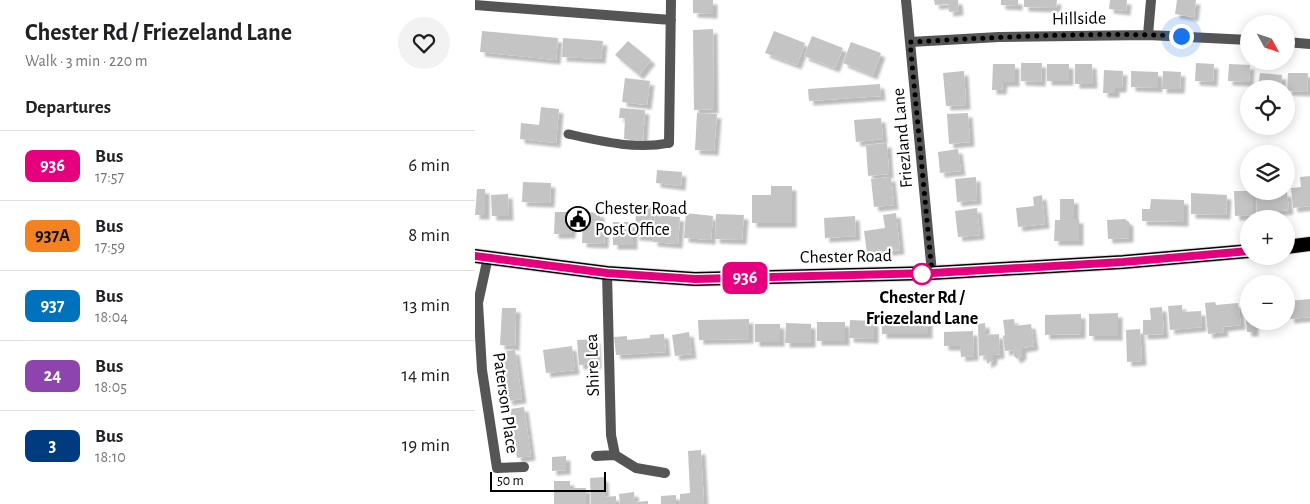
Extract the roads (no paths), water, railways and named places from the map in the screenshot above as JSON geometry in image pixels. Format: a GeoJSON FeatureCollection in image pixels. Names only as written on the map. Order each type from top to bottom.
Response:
{"type":"FeatureCollection","features":[{"type":"Feature","properties":{"kind":"highway"},"geometry":{"type":"LineString","coordinates":[[1295,246],[1310,244]]}},
{"type":"Feature","properties":{"kind":"highway","name":"Chester Road"},"geometry":{"type":"LineString","coordinates":[[481,257],[607,273],[695,279],[932,273],[1132,262],[1240,252]]}},
{"type":"Feature","properties":{"kind":"street"},"geometry":{"type":"LineString","coordinates":[[669,144],[671,0]]}},
{"type":"Feature","properties":{"kind":"street","name":"Friezland Lane"},"geometry":{"type":"LineString","coordinates":[[906,0],[932,273]]}},
{"type":"Feature","properties":{"kind":"street"},"geometry":{"type":"LineString","coordinates":[[1148,34],[1151,0]]}},
{"type":"Feature","properties":{"kind":"street"},"geometry":{"type":"LineString","coordinates":[[475,5],[671,20]]}},
{"type":"Feature","properties":{"kind":"street","name":"Hillside"},"geometry":{"type":"LineString","coordinates":[[910,42],[999,37],[1148,34],[1240,39]]}},
{"type":"Feature","properties":{"kind":"street"},"geometry":{"type":"LineString","coordinates":[[1295,43],[1310,44]]}},
{"type":"Feature","properties":{"kind":"street","name":"Paterson Place"},"geometry":{"type":"LineString","coordinates":[[481,257],[478,303],[482,370],[497,468],[524,467]]}},
{"type":"Feature","properties":{"kind":"street","name":"Shire Lea"},"geometry":{"type":"LineString","coordinates":[[607,273],[611,435],[615,456]]}},
{"type":"Feature","properties":{"kind":"street"},"geometry":{"type":"LineString","coordinates":[[595,456],[615,456],[636,468],[665,473]]}},
{"type":"Feature","properties":{"kind":"lane"},"geometry":{"type":"LineString","coordinates":[[568,134],[604,142],[655,146],[669,144]]}},
{"type":"Feature","properties":{"kind":"place","name":"Chester Road Post Office"},"geometry":{"type":"Point","coordinates":[578,219]}},
{"type":"Feature","properties":{"kind":"place","name":"Chester Rd / Friezeland Lane"},"geometry":{"type":"Point","coordinates":[922,274]}}]}
